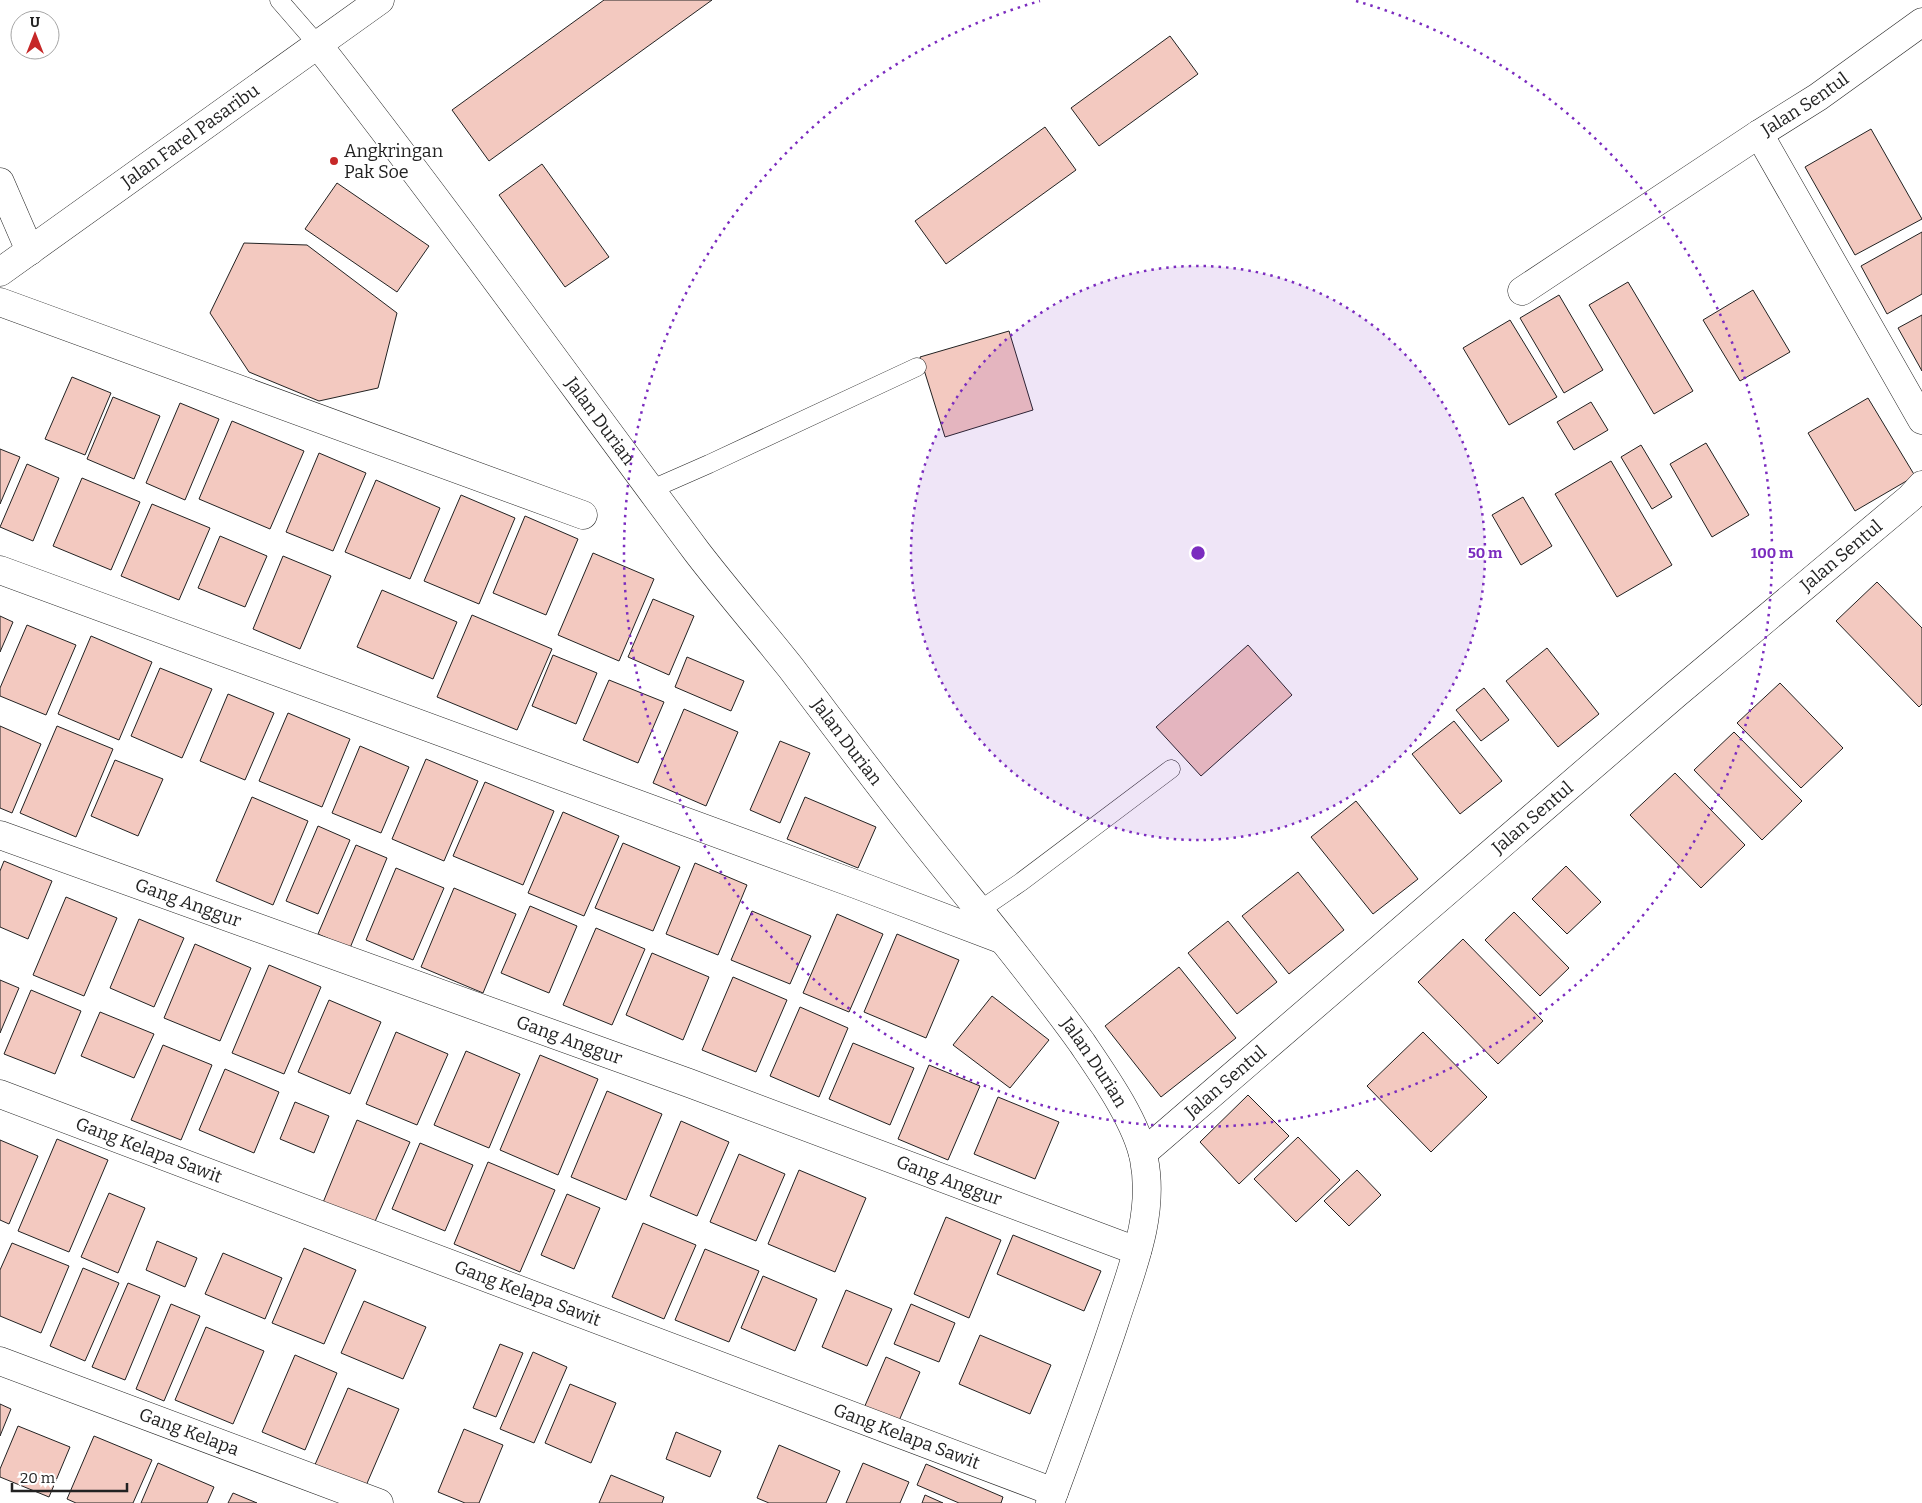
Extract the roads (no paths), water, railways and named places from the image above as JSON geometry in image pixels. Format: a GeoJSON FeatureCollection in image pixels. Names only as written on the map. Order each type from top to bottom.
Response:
{"type":"FeatureCollection","features":[{"type":"Feature","properties":{"kind":"street","name":"Jalan Farel Pasaribu"},"geometry":{"type":"LineString","coordinates":[[0,272],[380,0]]}},
{"type":"Feature","properties":{"kind":"street","name":"Jalan Sentul"},"geometry":{"type":"LineString","coordinates":[[1922,22],[1818,97],[1759,134],[1922,420]]}},
{"type":"Feature","properties":{"kind":"street","name":"Jalan Durian"},"geometry":{"type":"LineString","coordinates":[[318,45],[417,174],[700,555],[788,665],[914,830],[1050,998],[1105,1076],[1127,1116],[1143,1153],[1148,1190],[1146,1218],[1099,1369],[1052,1497]]}},
{"type":"Feature","properties":{"kind":"street"},"geometry":{"type":"LineString","coordinates":[[1522,291],[1759,134]]}},
{"type":"Feature","properties":{"kind":"street"},"geometry":{"type":"LineString","coordinates":[[0,182],[30,251]]}},
{"type":"Feature","properties":{"kind":"street"},"geometry":{"type":"LineString","coordinates":[[0,302],[583,515]]}},
{"type":"Feature","properties":{"kind":"street","name":"Jalan Sentul"},"geometry":{"type":"LineString","coordinates":[[1143,1153],[1676,694],[1910,498],[1922,484]]}},
{"type":"Feature","properties":{"kind":"street"},"geometry":{"type":"LineString","coordinates":[[0,570],[1004,940]]}},
{"type":"Feature","properties":{"kind":"street","name":"Gang Anggur"},"geometry":{"type":"LineString","coordinates":[[0,835],[689,1083],[1137,1251]]}},
{"type":"Feature","properties":{"kind":"street","name":"Gang Kelapa Sawit"},"geometry":{"type":"LineString","coordinates":[[0,1094],[1052,1497]]}},
{"type":"Feature","properties":{"kind":"street","name":"Gang Kelapa"},"geometry":{"type":"LineString","coordinates":[[0,1361],[379,1503]]}},
{"type":"Feature","properties":{"kind":"lane"},"geometry":{"type":"LineString","coordinates":[[279,0],[318,45]]}},
{"type":"Feature","properties":{"kind":"lane"},"geometry":{"type":"LineString","coordinates":[[652,489],[917,367]]}},
{"type":"Feature","properties":{"kind":"lane"},"geometry":{"type":"LineString","coordinates":[[980,910],[1021,882],[1171,769]]}},
{"type":"Feature","properties":{"kind":"place","name":"Angkringan Pak Soe"},"geometry":{"type":"Point","coordinates":[334,161]}}]}
